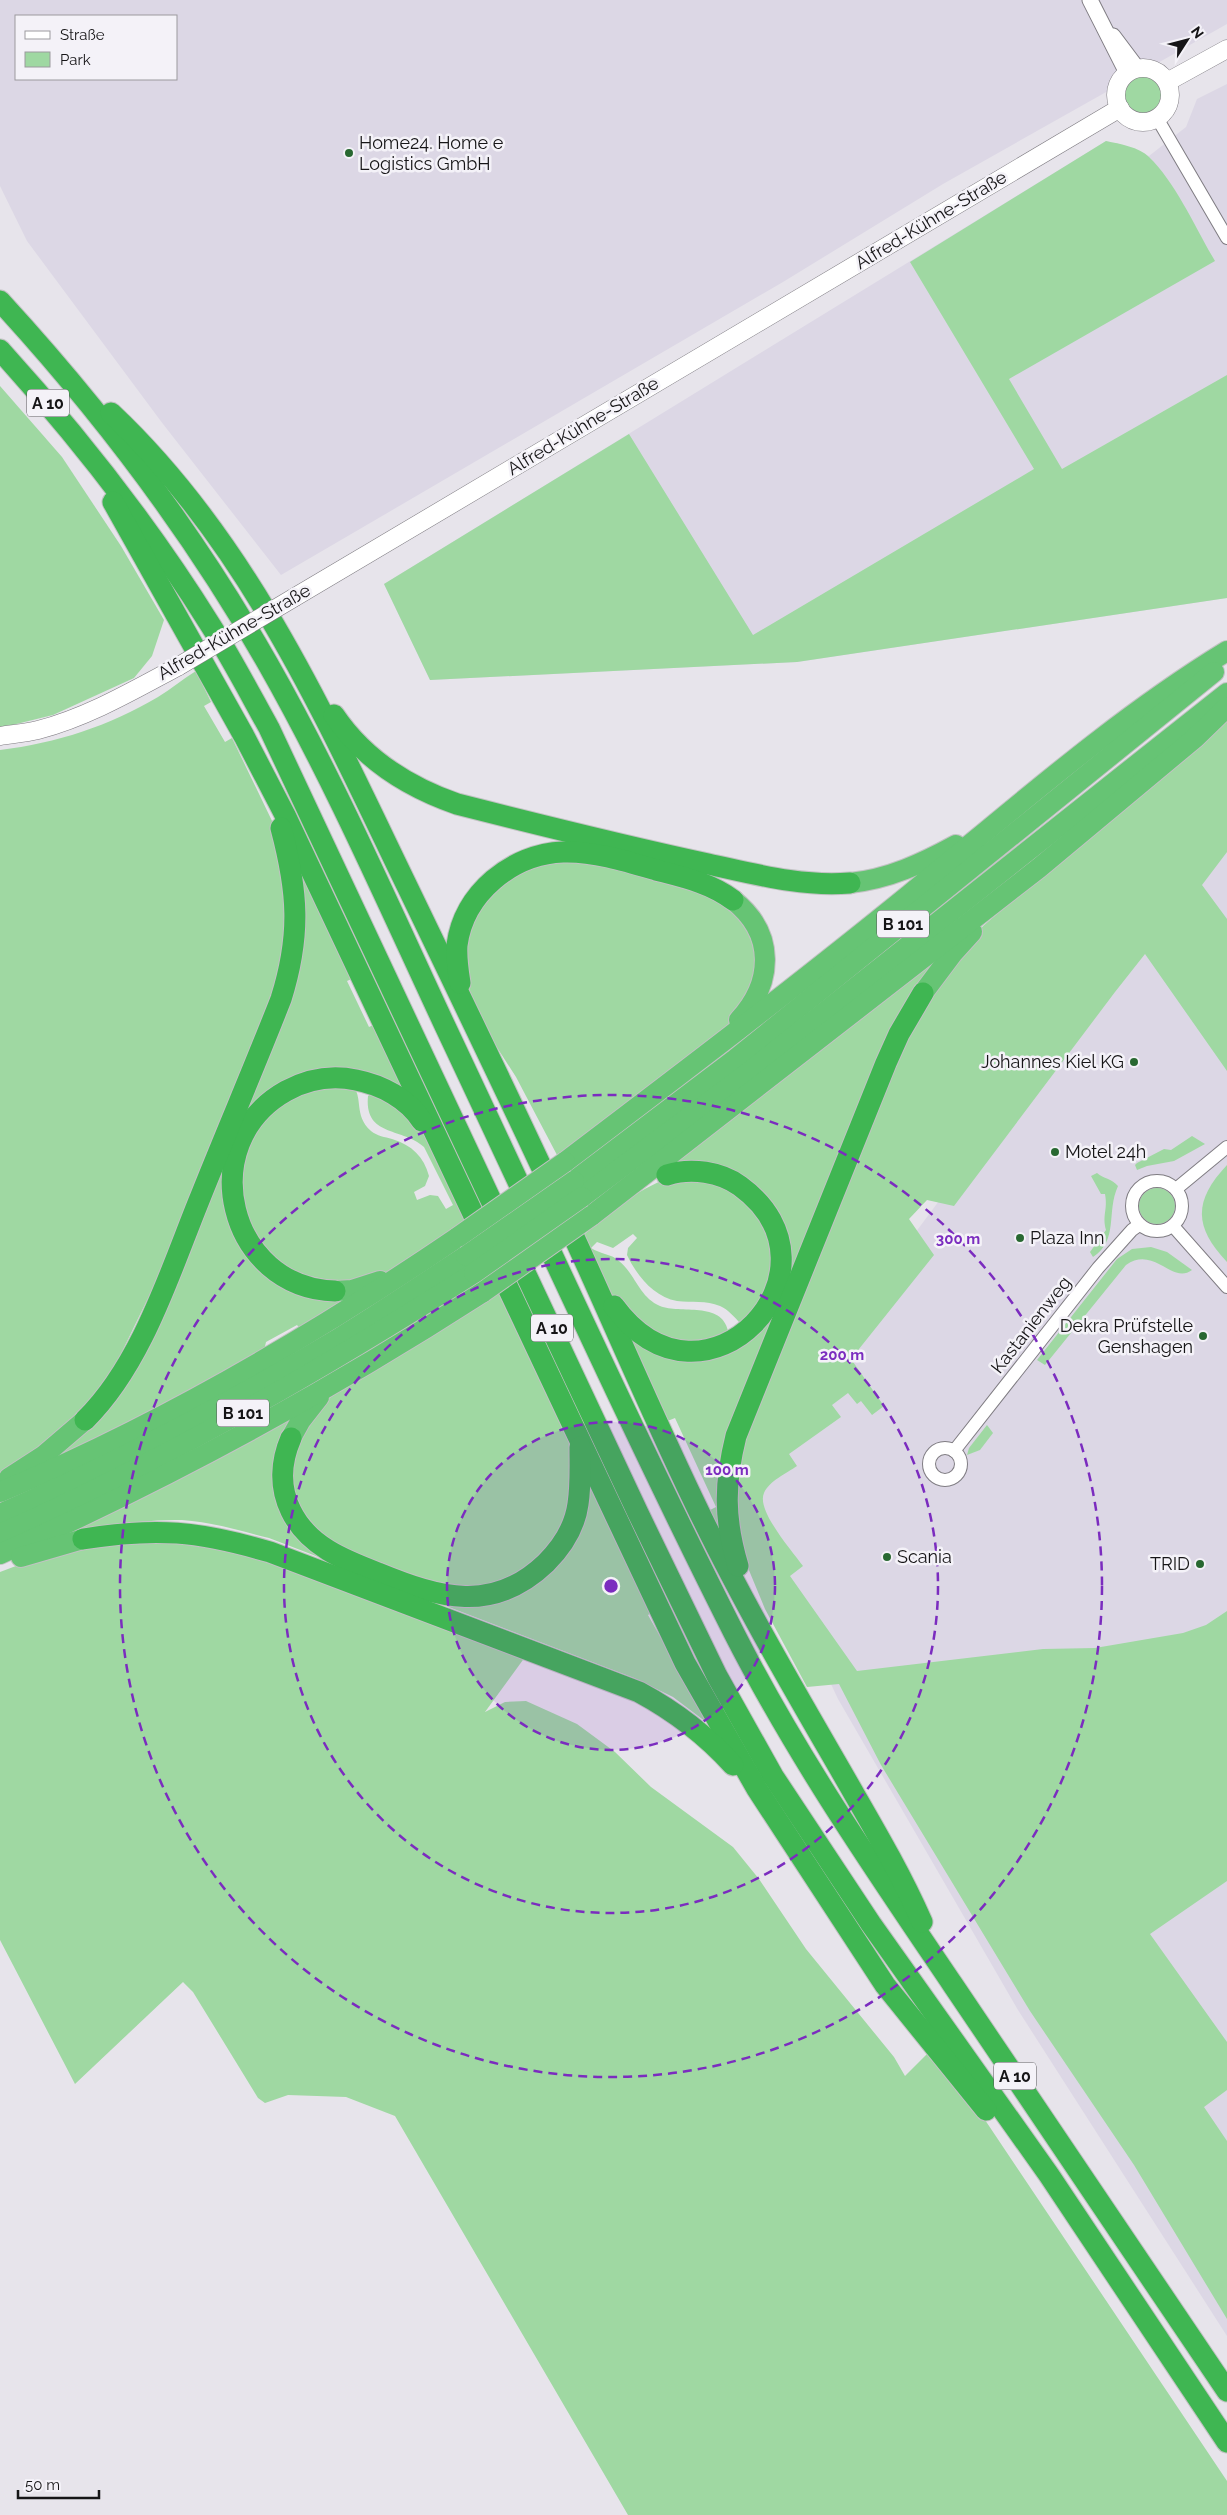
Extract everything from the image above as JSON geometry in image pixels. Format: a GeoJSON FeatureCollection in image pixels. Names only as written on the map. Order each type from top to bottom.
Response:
{"type":"FeatureCollection","features":[{"type":"Feature","properties":{"kind":"highway","name":"A 10"},"geometry":{"type":"LineString","coordinates":[[0,301],[49,355],[129,453],[169,508],[268,664],[314,750],[666,1497],[737,1639],[810,1769],[936,1960],[1227,2391]]}},
{"type":"Feature","properties":{"kind":"highway","name":"A 10"},"geometry":{"type":"LineString","coordinates":[[0,350],[38,392],[138,518],[191,595],[269,728],[638,1513],[717,1676],[773,1776],[810,1834],[1048,2175],[1227,2442]]}},
{"type":"Feature","properties":{"kind":"highway"},"geometry":{"type":"LineString","coordinates":[[49,355],[141,441],[188,496],[236,563],[292,655],[338,721],[354,740],[386,769],[433,796],[457,804],[674,857],[781,880],[819,885],[850,883],[890,875],[941,853],[991,823],[1043,786]]}},
{"type":"Feature","properties":{"kind":"highway"},"geometry":{"type":"LineString","coordinates":[[92,460],[131,536],[270,784],[685,1663],[772,1812],[885,1985],[1027,2163],[1048,2175]]}},
{"type":"Feature","properties":{"kind":"highway","name":"B 101"},"geometry":{"type":"LineString","coordinates":[[0,1492],[47,1472],[243,1372],[410,1270],[565,1162],[701,1059],[774,1003],[1043,786],[1172,686],[1227,651]]}},
{"type":"Feature","properties":{"kind":"highway"},"geometry":{"type":"LineString","coordinates":[[292,655],[341,749],[476,1028],[704,1523],[757,1621],[904,1881],[936,1960]]}},
{"type":"Feature","properties":{"kind":"highway","name":"B 101"},"geometry":{"type":"LineString","coordinates":[[578,1189],[734,1060],[1227,662]]}},
{"type":"Feature","properties":{"kind":"highway","name":"B 101"},"geometry":{"type":"LineString","coordinates":[[0,1534],[58,1508],[196,1438],[355,1348],[470,1264],[746,1075],[1227,693]]}},
{"type":"Feature","properties":{"kind":"highway","name":"B 101"},"geometry":{"type":"LineString","coordinates":[[0,1554],[76,1520],[186,1465],[325,1390],[483,1292],[591,1216],[1039,868],[1195,738],[1227,708]]}},
{"type":"Feature","properties":{"kind":"highway"},"geometry":{"type":"LineString","coordinates":[[0,1484],[43,1456],[85,1420],[114,1384],[134,1352],[164,1286],[253,1068],[287,977],[295,932],[294,885],[270,784]]}},
{"type":"Feature","properties":{"kind":"highway"},"geometry":{"type":"LineString","coordinates":[[476,1028],[460,983],[457,963],[457,944],[468,912],[483,890],[516,864],[538,855],[588,853],[697,881],[722,892],[733,900],[753,922],[761,938],[766,960],[763,982],[754,1004],[701,1059]]}},
{"type":"Feature","properties":{"kind":"highway"},"geometry":{"type":"LineString","coordinates":[[757,1621],[730,1539],[726,1510],[729,1465],[736,1436],[899,1034],[923,993],[972,932],[1039,868]]}},
{"type":"Feature","properties":{"kind":"highway"},"geometry":{"type":"LineString","coordinates":[[410,1270],[363,1288],[335,1290],[305,1286],[292,1281],[270,1266],[248,1240],[233,1205],[233,1168],[242,1137],[262,1109],[293,1088],[317,1080],[351,1079],[377,1086],[398,1098],[420,1118],[430,1133],[474,1216]]}},
{"type":"Feature","properties":{"kind":"highway"},"geometry":{"type":"LineString","coordinates":[[566,1220],[610,1301],[634,1330],[652,1342],[674,1350],[706,1350],[739,1337],[764,1315],[772,1301],[781,1269],[775,1228],[764,1208],[751,1194],[736,1183],[707,1173],[685,1172],[668,1175],[612,1199]]}},
{"type":"Feature","properties":{"kind":"highway","name":"B 101"},"geometry":{"type":"LineString","coordinates":[[0,1514],[83,1475],[263,1382],[470,1264]]}},
{"type":"Feature","properties":{"kind":"highway"},"geometry":{"type":"LineString","coordinates":[[325,1390],[301,1420],[291,1438],[283,1462],[284,1492],[291,1511],[313,1539],[348,1561],[419,1590],[469,1597],[496,1593],[522,1582],[553,1556],[574,1522],[578,1504],[580,1439]]}},
{"type":"Feature","properties":{"kind":"highway"},"geometry":{"type":"LineString","coordinates":[[0,1564],[83,1539],[138,1532],[165,1531],[229,1540],[313,1567],[639,1692],[668,1708],[698,1729],[718,1749],[772,1812]]}},
{"type":"Feature","properties":{"kind":"main road"},"geometry":{"type":"LineString","coordinates":[[1167,82],[1227,49]]}},
{"type":"Feature","properties":{"kind":"main road"},"geometry":{"type":"LineString","coordinates":[[1132,70],[1154,70],[1167,82],[1170,102],[1157,118],[1150,121],[1136,121],[1124,114],[1120,108],[1117,89],[1132,70]]}},
{"type":"Feature","properties":{"kind":"main road","name":"Alfred-Kühne-Straße"},"geometry":{"type":"LineString","coordinates":[[0,736],[38,730],[118,699],[179,666],[1120,108]]}},
{"type":"Feature","properties":{"kind":"street"},"geometry":{"type":"LineString","coordinates":[[1090,0],[1132,70]]}},
{"type":"Feature","properties":{"kind":"street"},"geometry":{"type":"LineString","coordinates":[[1157,118],[1227,238]]}},
{"type":"Feature","properties":{"kind":"street"},"geometry":{"type":"LineString","coordinates":[[1176,1189],[1227,1147]]}},
{"type":"Feature","properties":{"kind":"street"},"geometry":{"type":"LineString","coordinates":[[1154,1181],[1169,1184],[1176,1189],[1180,1196],[1182,1213],[1173,1226],[1156,1232],[1139,1225],[1131,1211],[1131,1202],[1139,1188],[1154,1181]]}},
{"type":"Feature","properties":{"kind":"street","name":"Kastanienweg"},"geometry":{"type":"LineString","coordinates":[[954,1451],[1098,1268],[1132,1230],[1139,1225]]}},
{"type":"Feature","properties":{"kind":"street"},"geometry":{"type":"LineString","coordinates":[[1173,1226],[1227,1287]]}},
{"type":"Feature","properties":{"kind":"shaded area"},"geometry":{"type":"Polygon","coordinates":[[[0,0],[1227,0],[1227,24],[943,184],[783,282],[281,575],[163,424],[27,241],[0,186],[0,0]]]}},
{"type":"Feature","properties":{"kind":"shaded area"},"geometry":{"type":"Polygon","coordinates":[[[1227,84],[1227,598],[797,662],[430,680],[384,584],[1106,141],[1127,146],[1149,156],[1186,127],[1197,99],[1227,84]]]}},
{"type":"Feature","properties":{"kind":"shaded area"},"geometry":{"type":"Polygon","coordinates":[[[1227,833],[1227,2336],[1018,2010],[838,1699],[744,1499],[761,1440],[1067,1029],[1227,833]]]}},
{"type":"Feature","properties":{"kind":"green space"},"geometry":{"type":"Polygon","coordinates":[[[1144,72],[1156,76],[1162,82],[1166,94],[1162,106],[1156,112],[1144,116],[1132,112],[1126,106],[1122,94],[1126,82],[1132,76],[1144,72]]]}},
{"type":"Feature","properties":{"kind":"green space"},"geometry":{"type":"Polygon","coordinates":[[[1106,141],[1129,146],[1140,151],[1149,157],[1159,168],[1177,193],[1215,261],[1009,379],[1062,469],[1227,375],[1227,598],[797,662],[430,680],[384,584],[629,434],[753,635],[1034,469],[910,262],[1106,141]]]}},
{"type":"Feature","properties":{"kind":"green space"},"geometry":{"type":"Polygon","coordinates":[[[0,386],[62,457],[121,546],[164,620],[152,656],[134,678],[53,715],[0,728],[0,386]]]}},
{"type":"Feature","properties":{"kind":"green space"},"geometry":{"type":"Polygon","coordinates":[[[196,671],[211,702],[204,706],[225,742],[232,738],[273,823],[289,899],[279,982],[237,1089],[151,1292],[114,1368],[88,1403],[53,1440],[0,1476],[0,750],[42,743],[102,725],[158,697],[196,671]]]}},
{"type":"Feature","properties":{"kind":"green space"},"geometry":{"type":"Polygon","coordinates":[[[1227,717],[1227,852],[1202,885],[1227,919],[1227,1071],[1145,954],[954,1206],[927,1200],[909,1219],[934,1255],[851,1359],[884,1406],[872,1415],[861,1401],[857,1404],[848,1393],[832,1405],[841,1417],[789,1454],[797,1466],[766,1489],[763,1500],[765,1509],[776,1530],[803,1566],[790,1576],[857,1671],[1043,1649],[1095,1648],[1183,1633],[1206,1625],[1227,1611],[1227,1881],[1150,1934],[1227,2042],[1227,2090],[1204,2107],[1227,2141],[1227,2319],[1134,2165],[1030,2011],[881,1765],[839,1684],[807,1687],[765,1609],[741,1551],[735,1521],[742,1442],[911,1023],[983,926],[1227,717]]]}},
{"type":"Feature","properties":{"kind":"green space"},"geometry":{"type":"Polygon","coordinates":[[[589,860],[725,900],[756,940],[758,972],[747,1004],[724,1031],[557,1155],[516,1077],[487,1032],[470,993],[464,962],[470,924],[488,893],[535,862],[589,860]]]}},
{"type":"Feature","properties":{"kind":"green space"},"geometry":{"type":"Polygon","coordinates":[[[301,868],[356,977],[347,981],[369,1027],[380,1022],[416,1103],[329,1072],[237,1135],[248,1250],[351,1300],[301,1330],[297,1325],[266,1342],[264,1351],[155,1411],[51,1462],[90,1427],[264,1064],[301,868]]]}},
{"type":"Feature","properties":{"kind":"green space"},"geometry":{"type":"Polygon","coordinates":[[[947,944],[737,1409],[721,1528],[717,1530],[708,1511],[716,1507],[675,1418],[665,1422],[624,1328],[689,1356],[773,1308],[771,1210],[669,1164],[947,944]]]}},
{"type":"Feature","properties":{"kind":"green space"},"geometry":{"type":"Polygon","coordinates":[[[352,1085],[358,1095],[362,1119],[371,1131],[411,1148],[424,1163],[429,1176],[425,1186],[414,1192],[417,1200],[430,1195],[438,1196],[446,1209],[453,1205],[424,1147],[405,1136],[378,1125],[368,1109],[368,1096],[375,1091],[419,1121],[468,1219],[400,1265],[381,1275],[345,1284],[288,1271],[253,1237],[238,1178],[258,1124],[298,1093],[352,1085]]]}},
{"type":"Feature","properties":{"kind":"green space"},"geometry":{"type":"Polygon","coordinates":[[[1192,1136],[1205,1144],[1174,1161],[1147,1166],[1137,1170],[1135,1165],[1137,1163],[1164,1149],[1171,1150],[1192,1136]]]}},
{"type":"Feature","properties":{"kind":"green space"},"geometry":{"type":"Polygon","coordinates":[[[1227,1165],[1227,1262],[1208,1237],[1202,1214],[1203,1202],[1208,1190],[1227,1165]]]}},
{"type":"Feature","properties":{"kind":"green space"},"geometry":{"type":"Polygon","coordinates":[[[1097,1173],[1113,1181],[1118,1186],[1109,1234],[1101,1250],[1093,1257],[1090,1252],[1106,1230],[1105,1194],[1101,1194],[1091,1176],[1097,1173]]]}},
{"type":"Feature","properties":{"kind":"green space"},"geometry":{"type":"Polygon","coordinates":[[[669,1178],[724,1182],[768,1224],[773,1285],[741,1324],[723,1307],[704,1302],[677,1301],[669,1299],[654,1290],[641,1278],[627,1255],[628,1248],[637,1238],[633,1234],[613,1248],[597,1242],[591,1248],[619,1261],[647,1297],[660,1306],[699,1310],[718,1316],[724,1322],[728,1331],[709,1344],[658,1339],[614,1300],[581,1237],[612,1211],[634,1196],[669,1178]]]}},
{"type":"Feature","properties":{"kind":"green space"},"geometry":{"type":"Polygon","coordinates":[[[1157,1188],[1164,1189],[1170,1193],[1174,1199],[1174,1213],[1170,1219],[1164,1223],[1157,1224],[1150,1223],[1144,1219],[1140,1213],[1139,1206],[1140,1199],[1144,1193],[1150,1189],[1157,1188]]]}},
{"type":"Feature","properties":{"kind":"green space"},"geometry":{"type":"Polygon","coordinates":[[[1151,1247],[1167,1252],[1192,1270],[1185,1273],[1177,1273],[1145,1259],[1136,1260],[1126,1265],[1045,1365],[1037,1360],[1117,1259],[1132,1249],[1151,1247]]]}},
{"type":"Feature","properties":{"kind":"green space"},"geometry":{"type":"Polygon","coordinates":[[[503,1290],[571,1443],[574,1504],[545,1558],[490,1587],[439,1586],[336,1547],[303,1516],[291,1484],[294,1446],[322,1404],[331,1397],[503,1290]]]}},
{"type":"Feature","properties":{"kind":"green space"},"geometry":{"type":"Polygon","coordinates":[[[294,1413],[290,1425],[292,1519],[418,1592],[526,1586],[588,1477],[656,1610],[648,1615],[710,1725],[673,1697],[634,1678],[269,1538],[215,1525],[182,1520],[78,1529],[294,1413]]]}},
{"type":"Feature","properties":{"kind":"green space"},"geometry":{"type":"Polygon","coordinates":[[[987,1425],[993,1433],[980,1450],[967,1455],[969,1448],[987,1425]]]}},
{"type":"Feature","properties":{"kind":"green space"},"geometry":{"type":"Polygon","coordinates":[[[198,1538],[528,1653],[485,1712],[505,1702],[526,1701],[577,1724],[615,1752],[651,1787],[733,1847],[759,1879],[806,1949],[894,2057],[905,2076],[931,2050],[979,2111],[1227,2481],[1227,2515],[628,2515],[395,2116],[346,2097],[288,2095],[265,2103],[258,2098],[193,1992],[183,1982],[75,2084],[0,1940],[0,1572],[61,1549],[198,1538]]]}},
{"type":"Feature","properties":{"kind":"place","name":"Home24. Home e Logistics GmbH"},"geometry":{"type":"Point","coordinates":[349,153]}},
{"type":"Feature","properties":{"kind":"place","name":"Johannes Kiel KG"},"geometry":{"type":"Point","coordinates":[1134,1062]}},
{"type":"Feature","properties":{"kind":"place","name":"Motel 24h"},"geometry":{"type":"Point","coordinates":[1055,1152]}},
{"type":"Feature","properties":{"kind":"place","name":"Plaza Inn"},"geometry":{"type":"Point","coordinates":[1020,1238]}},
{"type":"Feature","properties":{"kind":"place","name":"Dekra Prüfstelle Genshagen"},"geometry":{"type":"Point","coordinates":[1203,1336]}},
{"type":"Feature","properties":{"kind":"place","name":"Scania"},"geometry":{"type":"Point","coordinates":[887,1557]}},
{"type":"Feature","properties":{"kind":"place","name":"TRID"},"geometry":{"type":"Point","coordinates":[1200,1564]}}]}
